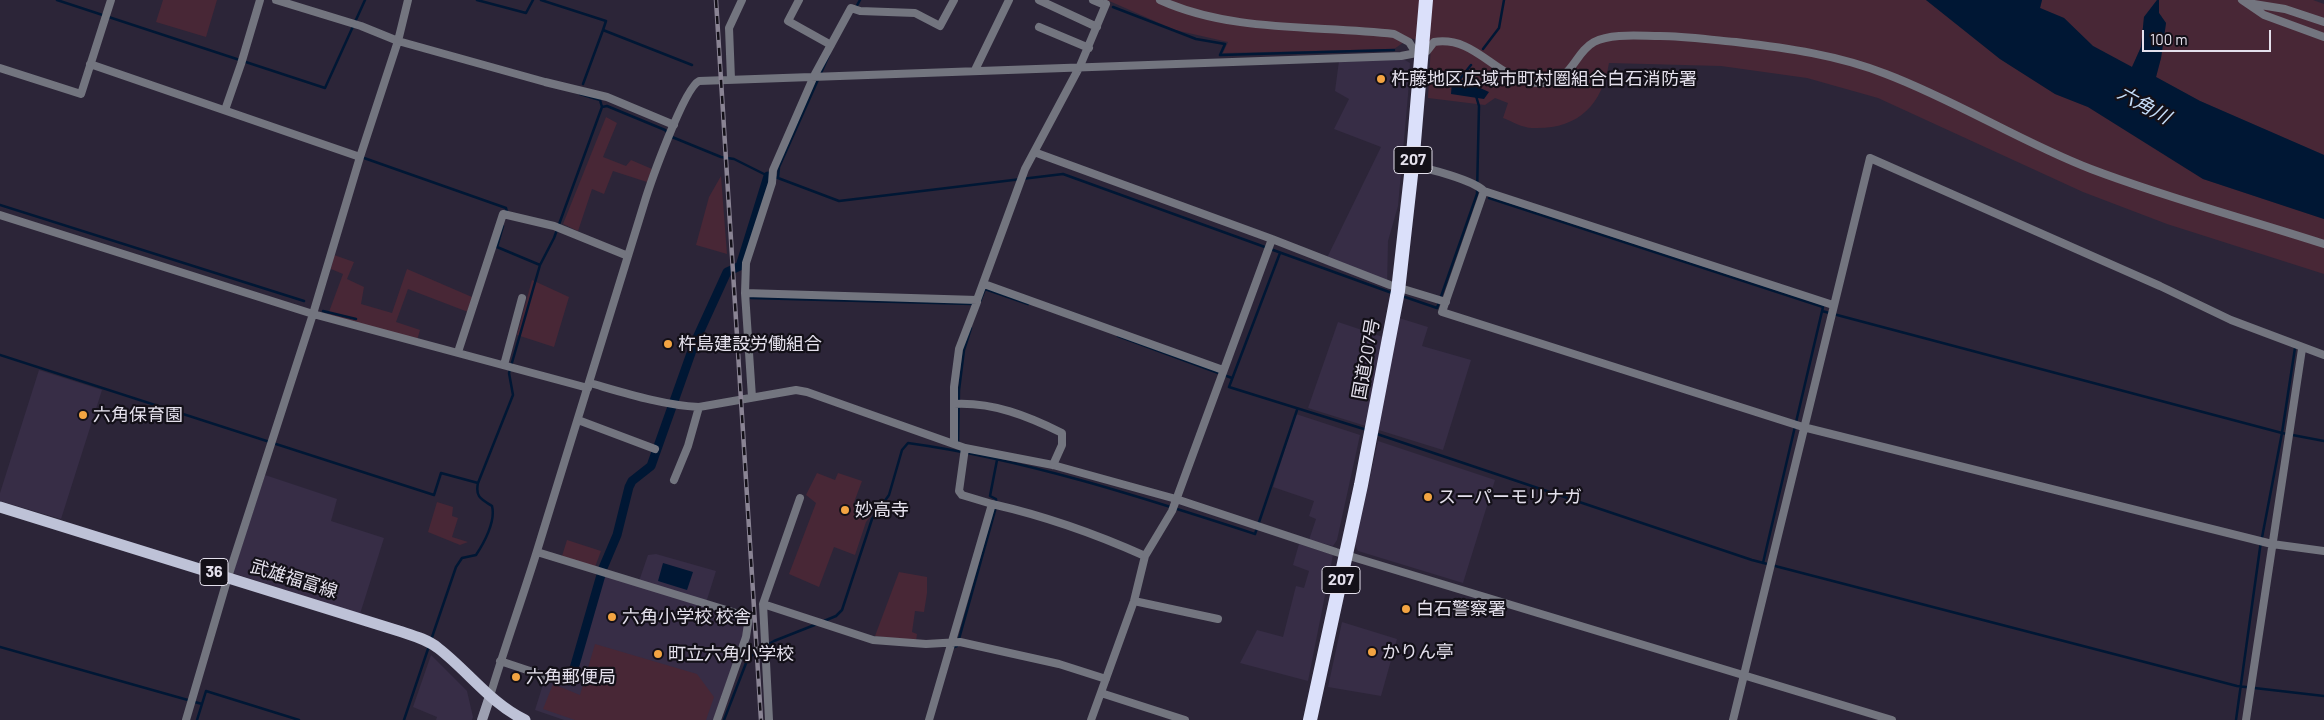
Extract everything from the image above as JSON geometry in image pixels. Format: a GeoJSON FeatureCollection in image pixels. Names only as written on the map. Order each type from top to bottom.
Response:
{"type":"FeatureCollection","features":[{"type":"Feature","properties":{"kind":"highway","name":"国道207号"},"geometry":{"type":"LineString","coordinates":[[1310,720],[1347,554],[1397,292],[1412,166],[1426,0]]}},
{"type":"Feature","properties":{"kind":"main road","name":"武雄福富線"},"geometry":{"type":"LineString","coordinates":[[0,507],[399,630],[431,644],[506,711],[524,720]]}},
{"type":"Feature","properties":{"kind":"street"},"geometry":{"type":"LineString","coordinates":[[0,68],[81,94],[112,0]]}},
{"type":"Feature","properties":{"kind":"street"},"geometry":{"type":"LineString","coordinates":[[224,110],[244,56],[260,0]]}},
{"type":"Feature","properties":{"kind":"street"},"geometry":{"type":"LineString","coordinates":[[276,0],[361,26],[398,41],[544,82],[607,97],[671,132]]}},
{"type":"Feature","properties":{"kind":"street"},"geometry":{"type":"LineString","coordinates":[[186,720],[228,577],[313,314],[360,157],[398,41],[408,0]]}},
{"type":"Feature","properties":{"kind":"street"},"geometry":{"type":"LineString","coordinates":[[731,79],[728,28],[742,0]]}},
{"type":"Feature","properties":{"kind":"street"},"geometry":{"type":"LineString","coordinates":[[799,0],[788,22],[831,45]]}},
{"type":"Feature","properties":{"kind":"street"},"geometry":{"type":"LineString","coordinates":[[752,397],[745,293],[746,263],[772,183],[773,170],[819,76],[831,45],[855,9],[855,0]]}},
{"type":"Feature","properties":{"kind":"street"},"geometry":{"type":"LineString","coordinates":[[855,9],[915,13],[940,26],[954,0]]}},
{"type":"Feature","properties":{"kind":"street"},"geometry":{"type":"LineString","coordinates":[[975,70],[1009,0]]}},
{"type":"Feature","properties":{"kind":"street"},"geometry":{"type":"LineString","coordinates":[[1039,0],[1097,27]]}},
{"type":"Feature","properties":{"kind":"street"},"geometry":{"type":"LineString","coordinates":[[745,293],[978,300],[1025,169],[1080,66],[1106,4],[1093,0]]}},
{"type":"Feature","properties":{"kind":"street"},"geometry":{"type":"LineString","coordinates":[[1160,0],[1210,16],[1246,23],[1394,34],[1409,42],[1414,50],[1421,52]]}},
{"type":"Feature","properties":{"kind":"street"},"geometry":{"type":"LineString","coordinates":[[2244,2],[2285,9],[2324,22]]}},
{"type":"Feature","properties":{"kind":"street"},"geometry":{"type":"LineString","coordinates":[[2244,2],[2264,15],[2324,37]]}},
{"type":"Feature","properties":{"kind":"street"},"geometry":{"type":"LineString","coordinates":[[1039,26],[1088,48]]}},
{"type":"Feature","properties":{"kind":"street"},"geometry":{"type":"LineString","coordinates":[[482,720],[537,552],[650,185],[671,132],[695,82],[731,79],[1080,66],[1401,56],[1428,51],[1434,42],[1444,41],[1462,43],[1514,78],[1544,83],[1558,80],[1574,66],[1592,43],[1610,37],[1661,36],[1708,39],[1826,56],[1888,74],[2090,168],[2324,244]]}},
{"type":"Feature","properties":{"kind":"street"},"geometry":{"type":"LineString","coordinates":[[90,64],[360,157]]}},
{"type":"Feature","properties":{"kind":"street"},"geometry":{"type":"LineString","coordinates":[[1034,152],[1271,241],[1397,292],[1442,301]]}},
{"type":"Feature","properties":{"kind":"street"},"geometry":{"type":"LineString","coordinates":[[1733,720],[1771,565],[1798,425],[1832,311],[1870,158],[2160,286],[2231,320],[2324,355]]}},
{"type":"Feature","properties":{"kind":"street"},"geometry":{"type":"LineString","coordinates":[[1412,166],[1425,168],[1832,311]]}},
{"type":"Feature","properties":{"kind":"street"},"geometry":{"type":"LineString","coordinates":[[1480,188],[1442,301],[1442,312],[1798,425],[2265,542],[2324,551]]}},
{"type":"Feature","properties":{"kind":"street"},"geometry":{"type":"LineString","coordinates":[[458,352],[503,214],[558,227],[628,256]]}},
{"type":"Feature","properties":{"kind":"street"},"geometry":{"type":"LineString","coordinates":[[0,215],[313,314],[504,366],[668,404],[699,407],[796,390],[807,392],[960,448],[1053,465],[1174,505],[1258,526],[1892,720]]}},
{"type":"Feature","properties":{"kind":"street"},"geometry":{"type":"LineString","coordinates":[[1091,720],[1134,601],[1145,556],[1174,505],[1271,241]]}},
{"type":"Feature","properties":{"kind":"street"},"geometry":{"type":"LineString","coordinates":[[984,284],[1222,373]]}},
{"type":"Feature","properties":{"kind":"street"},"geometry":{"type":"LineString","coordinates":[[504,366],[522,298]]}},
{"type":"Feature","properties":{"kind":"street"},"geometry":{"type":"LineString","coordinates":[[976,305],[959,349],[959,491],[962,495],[1032,513],[1105,538],[1145,556]]}},
{"type":"Feature","properties":{"kind":"street"},"geometry":{"type":"LineString","coordinates":[[2246,720],[2251,688],[2265,542],[2289,434],[2302,348]]}},
{"type":"Feature","properties":{"kind":"street"},"geometry":{"type":"LineString","coordinates":[[958,404],[979,404],[1028,415],[1062,433],[1062,445],[1053,465]]}},
{"type":"Feature","properties":{"kind":"street"},"geometry":{"type":"LineString","coordinates":[[674,480],[688,446],[699,407]]}},
{"type":"Feature","properties":{"kind":"street"},"geometry":{"type":"LineString","coordinates":[[578,420],[655,449]]}},
{"type":"Feature","properties":{"kind":"street"},"geometry":{"type":"LineString","coordinates":[[769,720],[763,604],[800,498]]}},
{"type":"Feature","properties":{"kind":"street"},"geometry":{"type":"LineString","coordinates":[[929,720],[954,645],[995,505]]}},
{"type":"Feature","properties":{"kind":"street"},"geometry":{"type":"LineString","coordinates":[[537,552],[749,617],[746,637],[717,720]]}},
{"type":"Feature","properties":{"kind":"street"},"geometry":{"type":"LineString","coordinates":[[1134,601],[1218,619]]}},
{"type":"Feature","properties":{"kind":"street"},"geometry":{"type":"LineString","coordinates":[[763,604],[825,626],[873,640],[954,645],[1059,664],[1106,680]]}},
{"type":"Feature","properties":{"kind":"street"},"geometry":{"type":"LineString","coordinates":[[501,658],[546,676]]}},
{"type":"Feature","properties":{"kind":"street"},"geometry":{"type":"LineString","coordinates":[[1101,693],[1185,720]]}},
{"type":"Feature","properties":{"kind":"shaded area"},"geometry":{"type":"Polygon","coordinates":[[[163,0],[217,0],[206,37],[156,22],[163,0]]]}},
{"type":"Feature","properties":{"kind":"shaded area"},"geometry":{"type":"Polygon","coordinates":[[[1107,0],[1926,0],[2000,59],[2055,94],[2088,107],[2203,179],[2324,219],[2324,274],[2167,224],[2083,192],[1878,98],[1807,78],[1721,66],[1609,63],[1606,78],[1600,92],[1585,112],[1574,120],[1562,125],[1548,128],[1528,128],[1503,118],[1508,103],[1495,98],[1485,105],[1428,98],[1431,44],[1410,38],[1394,49],[1223,53],[1228,42],[1175,30],[1107,0]]]}},
{"type":"Feature","properties":{"kind":"shaded area"},"geometry":{"type":"Polygon","coordinates":[[[2042,0],[2157,0],[2144,17],[2141,47],[2132,67],[2093,46],[2064,18],[2040,8],[2042,0]]]}},
{"type":"Feature","properties":{"kind":"shaded area"},"geometry":{"type":"Polygon","coordinates":[[[2159,0],[2313,0],[2324,4],[2324,155],[2200,101],[2156,77],[2166,23],[2159,13],[2159,0]]]}},
{"type":"Feature","properties":{"kind":"shaded area"},"geometry":{"type":"Polygon","coordinates":[[[1403,59],[1410,63],[1408,95],[1398,206],[1388,241],[1387,288],[1324,264],[1381,147],[1334,129],[1349,99],[1335,91],[1339,61],[1403,59]]]}},
{"type":"Feature","properties":{"kind":"shaded area"},"geometry":{"type":"Polygon","coordinates":[[[606,117],[617,123],[603,157],[626,166],[631,160],[652,169],[647,182],[613,171],[604,194],[592,189],[578,231],[563,224],[606,117]]]}},
{"type":"Feature","properties":{"kind":"shaded area"},"geometry":{"type":"Polygon","coordinates":[[[721,176],[727,254],[696,245],[709,197],[721,176]]]}},
{"type":"Feature","properties":{"kind":"shaded area"},"geometry":{"type":"Polygon","coordinates":[[[334,255],[354,262],[347,279],[364,287],[361,304],[392,313],[407,269],[472,297],[468,312],[408,289],[396,322],[420,330],[416,344],[326,320],[343,274],[331,269],[334,255]]]}},
{"type":"Feature","properties":{"kind":"shaded area"},"geometry":{"type":"Polygon","coordinates":[[[532,280],[569,297],[554,347],[517,335],[532,280]]]}},
{"type":"Feature","properties":{"kind":"shaded area"},"geometry":{"type":"Polygon","coordinates":[[[1399,318],[1428,327],[1422,346],[1471,360],[1443,450],[1308,408],[1338,322],[1395,341],[1399,318]]]}},
{"type":"Feature","properties":{"kind":"shaded area"},"geometry":{"type":"Polygon","coordinates":[[[39,370],[102,390],[61,519],[0,501],[0,493],[39,370]]]}},
{"type":"Feature","properties":{"kind":"shaded area"},"geometry":{"type":"Polygon","coordinates":[[[1296,414],[1360,435],[1337,540],[1333,546],[1309,540],[1316,519],[1309,516],[1314,501],[1273,487],[1296,414]]]}},
{"type":"Feature","properties":{"kind":"shaded area"},"geometry":{"type":"Polygon","coordinates":[[[1378,441],[1495,480],[1463,583],[1358,551],[1355,545],[1378,441]]]}},
{"type":"Feature","properties":{"kind":"shaded area","name":"妙高寺"},"geometry":{"type":"Polygon","coordinates":[[[817,473],[835,480],[838,473],[862,481],[853,505],[871,516],[866,522],[855,555],[834,547],[819,587],[789,574],[816,503],[806,495],[817,473]]]}},
{"type":"Feature","properties":{"kind":"shaded area"},"geometry":{"type":"Polygon","coordinates":[[[265,475],[337,499],[331,521],[384,538],[360,614],[233,573],[265,475]]]}},
{"type":"Feature","properties":{"kind":"shaded area"},"geometry":{"type":"Polygon","coordinates":[[[437,502],[453,507],[452,516],[458,518],[452,537],[468,542],[460,545],[428,532],[437,502]]]}},
{"type":"Feature","properties":{"kind":"shaded area"},"geometry":{"type":"Polygon","coordinates":[[[567,540],[601,551],[595,567],[562,556],[567,540]]]}},
{"type":"Feature","properties":{"kind":"shaded area"},"geometry":{"type":"Polygon","coordinates":[[[1299,544],[1333,555],[1308,681],[1240,663],[1257,630],[1283,637],[1296,586],[1304,588],[1309,571],[1293,565],[1299,544]]]}},
{"type":"Feature","properties":{"kind":"shaded area","name":"町立六角小学校"},"geometry":{"type":"Polygon","coordinates":[[[656,554],[716,571],[705,606],[746,619],[743,636],[713,720],[564,720],[535,710],[546,675],[570,682],[604,574],[638,584],[648,555],[656,554]]]}},
{"type":"Feature","properties":{"kind":"shaded area"},"geometry":{"type":"Polygon","coordinates":[[[899,572],[927,577],[924,612],[915,611],[912,632],[917,634],[916,641],[875,636],[899,572]]]}},
{"type":"Feature","properties":{"kind":"shaded area"},"geometry":{"type":"Polygon","coordinates":[[[1342,622],[1397,639],[1381,696],[1328,687],[1342,622]]]}},
{"type":"Feature","properties":{"kind":"shaded area"},"geometry":{"type":"Polygon","coordinates":[[[595,644],[697,674],[714,697],[706,720],[575,720],[543,709],[553,684],[580,695],[595,644]]]}},
{"type":"Feature","properties":{"kind":"shaded area"},"geometry":{"type":"Polygon","coordinates":[[[431,655],[467,691],[472,720],[436,720],[437,717],[413,707],[431,655]]]}},
{"type":"Feature","properties":{"kind":"water","name":"六角川"},"geometry":{"type":"Polygon","coordinates":[[[1926,0],[2042,0],[2040,8],[2064,18],[2093,46],[2132,67],[2141,47],[2144,17],[2159,0],[2159,13],[2166,23],[2156,77],[2200,101],[2324,155],[2324,219],[2203,179],[2088,107],[2055,94],[2000,59],[1926,0]]]}},
{"type":"Feature","properties":{"kind":"water"},"geometry":{"type":"Polygon","coordinates":[[[1456,77],[1489,92],[1484,99],[1451,94],[1452,81],[1456,77]]]}},
{"type":"Feature","properties":{"kind":"water"},"geometry":{"type":"Polygon","coordinates":[[[663,563],[693,572],[687,590],[658,581],[663,563]]]}},
{"type":"Feature","properties":{"kind":"waterway"},"geometry":{"type":"LineString","coordinates":[[57,0],[325,88],[365,0]]}},
{"type":"Feature","properties":{"kind":"waterway"},"geometry":{"type":"LineString","coordinates":[[477,0],[526,13],[533,0]]}},
{"type":"Feature","properties":{"kind":"waterway"},"geometry":{"type":"LineString","coordinates":[[541,0],[606,21],[603,30],[692,65]]}},
{"type":"Feature","properties":{"kind":"waterway"},"geometry":{"type":"LineString","coordinates":[[855,9],[860,0]]}},
{"type":"Feature","properties":{"kind":"waterway"},"geometry":{"type":"LineString","coordinates":[[1483,49],[1499,28],[1504,0]]}},
{"type":"Feature","properties":{"kind":"waterway"},"geometry":{"type":"LineString","coordinates":[[1113,7],[1196,39],[1225,44],[1220,55],[1394,50]]}},
{"type":"Feature","properties":{"kind":"waterway"},"geometry":{"type":"LineString","coordinates":[[583,84],[603,30]]}},
{"type":"Feature","properties":{"kind":"waterway"},"geometry":{"type":"LineString","coordinates":[[778,178],[779,167],[829,55]]}},
{"type":"Feature","properties":{"kind":"waterway"},"geometry":{"type":"LineString","coordinates":[[1459,80],[1471,65]]}},
{"type":"Feature","properties":{"kind":"waterway"},"geometry":{"type":"LineString","coordinates":[[580,94],[600,100],[602,107]]}},
{"type":"Feature","properties":{"kind":"waterway"},"geometry":{"type":"LineString","coordinates":[[1402,296],[1437,308],[1477,194],[1479,106],[1476,96]]}},
{"type":"Feature","properties":{"kind":"waterway"},"geometry":{"type":"LineString","coordinates":[[431,640],[456,567],[462,558],[476,555],[491,525],[492,506],[478,495],[478,483],[513,395],[509,373],[540,265],[554,238],[602,107],[607,106],[665,130],[672,137],[721,157],[734,159],[768,176],[839,201],[1063,174],[1392,293]]}},
{"type":"Feature","properties":{"kind":"waterway"},"geometry":{"type":"LineString","coordinates":[[364,158],[506,208],[507,212]]}},
{"type":"Feature","properties":{"kind":"waterway"},"geometry":{"type":"LineString","coordinates":[[549,675],[569,681],[573,672],[603,568],[617,535],[629,487],[632,481],[651,466],[695,342],[727,272],[740,266],[768,176]]}},
{"type":"Feature","properties":{"kind":"waterway"},"geometry":{"type":"LineString","coordinates":[[1489,198],[1823,307],[1763,563]]}},
{"type":"Feature","properties":{"kind":"waterway"},"geometry":{"type":"LineString","coordinates":[[0,205],[304,301]]}},
{"type":"Feature","properties":{"kind":"waterway"},"geometry":{"type":"LineString","coordinates":[[503,226],[497,247],[540,265]]}},
{"type":"Feature","properties":{"kind":"waterway"},"geometry":{"type":"LineString","coordinates":[[1280,253],[1229,387],[1367,430]]}},
{"type":"Feature","properties":{"kind":"waterway"},"geometry":{"type":"LineString","coordinates":[[979,304],[985,289],[1028,304]]}},
{"type":"Feature","properties":{"kind":"waterway"},"geometry":{"type":"LineString","coordinates":[[751,298],[972,304]]}},
{"type":"Feature","properties":{"kind":"waterway"},"geometry":{"type":"LineString","coordinates":[[323,311],[356,319]]}},
{"type":"Feature","properties":{"kind":"waterway"},"geometry":{"type":"LineString","coordinates":[[1822,311],[2282,433],[2324,441]]}},
{"type":"Feature","properties":{"kind":"waterway"},"geometry":{"type":"LineString","coordinates":[[958,444],[959,390],[964,350],[971,328]]}},
{"type":"Feature","properties":{"kind":"waterway"},"geometry":{"type":"LineString","coordinates":[[1118,336],[1232,378]]}},
{"type":"Feature","properties":{"kind":"waterway"},"geometry":{"type":"LineString","coordinates":[[2236,720],[2260,548],[2282,433],[2295,348]]}},
{"type":"Feature","properties":{"kind":"waterway"},"geometry":{"type":"LineString","coordinates":[[0,355],[434,495],[441,473],[478,483]]}},
{"type":"Feature","properties":{"kind":"waterway"},"geometry":{"type":"LineString","coordinates":[[824,621],[836,616],[842,610],[872,519],[889,495],[902,450],[908,443],[952,450],[1040,469],[1255,534],[1297,410]]}},
{"type":"Feature","properties":{"kind":"waterway"},"geometry":{"type":"LineString","coordinates":[[1374,433],[1752,560],[2237,686],[2324,696]]}},
{"type":"Feature","properties":{"kind":"waterway"},"geometry":{"type":"LineString","coordinates":[[951,648],[957,646],[996,507],[996,499],[990,496],[997,460]]}},
{"type":"Feature","properties":{"kind":"waterway"},"geometry":{"type":"LineString","coordinates":[[767,645],[817,624]]}},
{"type":"Feature","properties":{"kind":"waterway"},"geometry":{"type":"LineString","coordinates":[[404,720],[429,646]]}},
{"type":"Feature","properties":{"kind":"waterway"},"geometry":{"type":"LineString","coordinates":[[0,647],[202,704]]}},
{"type":"Feature","properties":{"kind":"waterway"},"geometry":{"type":"LineString","coordinates":[[724,720],[748,658],[763,648]]}},
{"type":"Feature","properties":{"kind":"waterway"},"geometry":{"type":"LineString","coordinates":[[197,720],[206,691],[299,720]]}},
{"type":"Feature","properties":{"kind":"railway"},"geometry":{"type":"LineString","coordinates":[[716,0],[761,720]]}},
{"type":"Feature","properties":{"kind":"place","name":"杵藤地区広域市町村圏組合白石消防署"},"geometry":{"type":"Point","coordinates":[1381,79]}},
{"type":"Feature","properties":{"kind":"place","name":"杵島建設労働組合"},"geometry":{"type":"Point","coordinates":[668,344]}},
{"type":"Feature","properties":{"kind":"place","name":"六角保育園"},"geometry":{"type":"Point","coordinates":[83,415]}},
{"type":"Feature","properties":{"kind":"place","name":"スーパーモリナガ"},"geometry":{"type":"Point","coordinates":[1428,497]}},
{"type":"Feature","properties":{"kind":"place","name":"妙高寺"},"geometry":{"type":"Point","coordinates":[845,510]}},
{"type":"Feature","properties":{"kind":"place","name":"白石警察署"},"geometry":{"type":"Point","coordinates":[1406,609]}},
{"type":"Feature","properties":{"kind":"place","name":"六角小学校 校舎"},"geometry":{"type":"Point","coordinates":[612,617]}},
{"type":"Feature","properties":{"kind":"place","name":"かりん亭"},"geometry":{"type":"Point","coordinates":[1372,652]}},
{"type":"Feature","properties":{"kind":"place","name":"町立六角小学校"},"geometry":{"type":"Point","coordinates":[658,654]}},
{"type":"Feature","properties":{"kind":"place","name":"六角郵便局"},"geometry":{"type":"Point","coordinates":[516,677]}}]}
